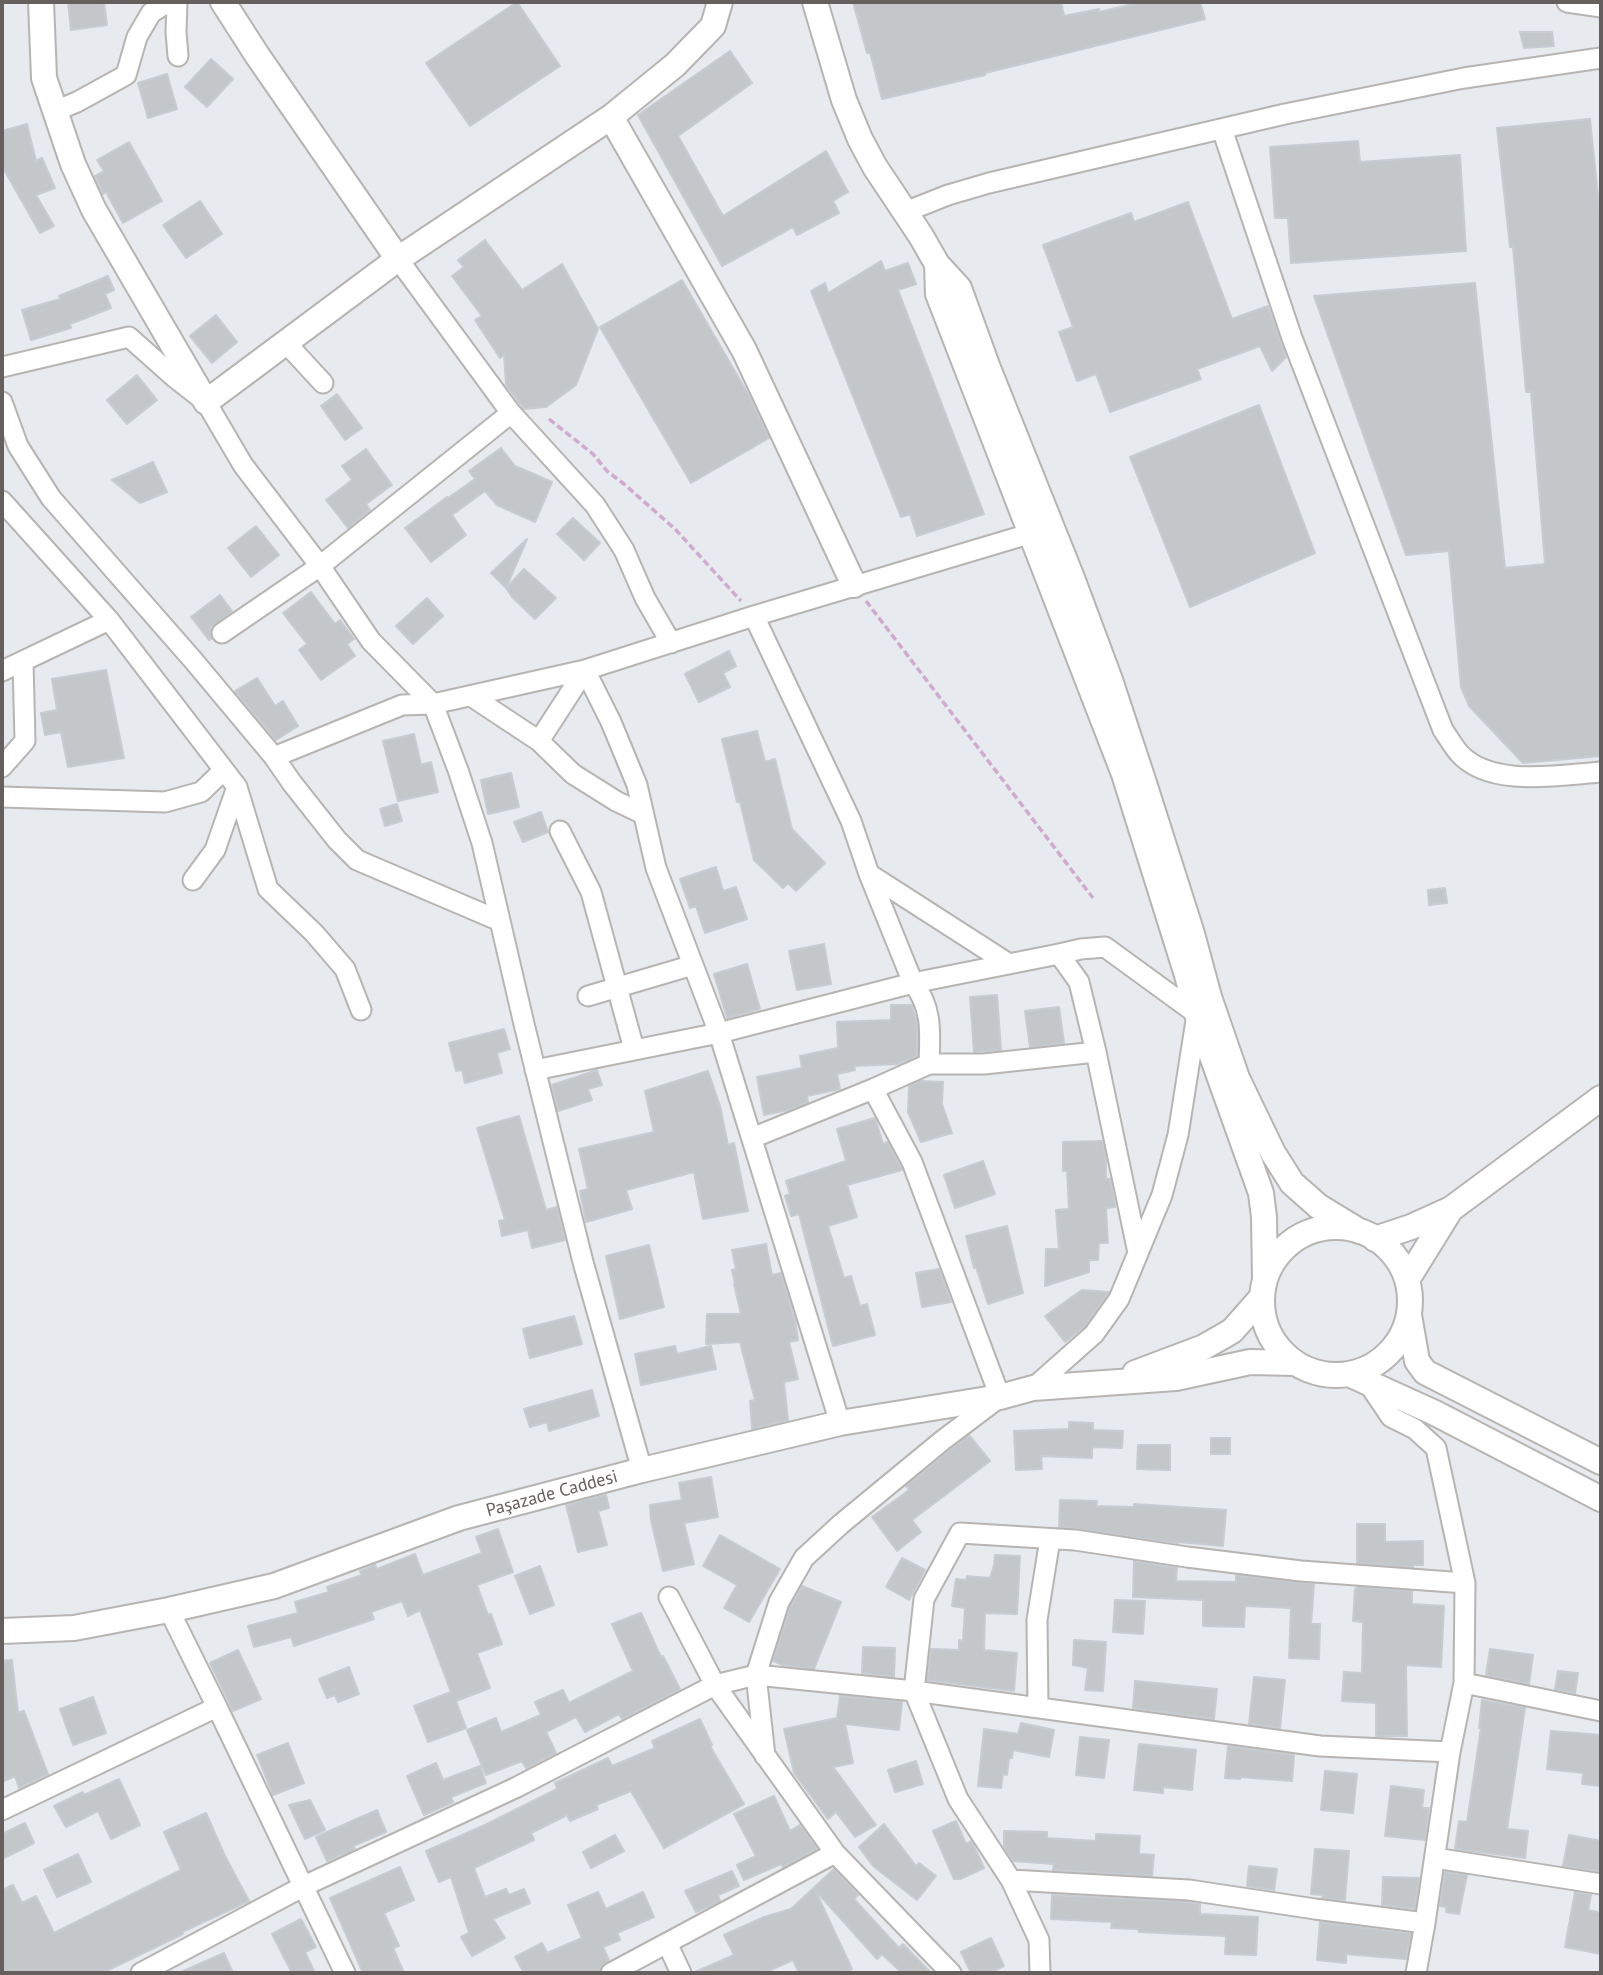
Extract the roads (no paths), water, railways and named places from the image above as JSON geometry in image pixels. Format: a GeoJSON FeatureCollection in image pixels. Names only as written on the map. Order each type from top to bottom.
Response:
{"type":"FeatureCollection","features":[{"type":"Feature","properties":{"kind":"street"},"geometry":{"type":"LineString","coordinates":[[41,2],[44,78],[73,164],[94,210],[243,465],[320,566],[371,640],[433,704],[482,844],[583,1262],[642,1470]]}},
{"type":"Feature","properties":{"kind":"street"},"geometry":{"type":"LineString","coordinates":[[55,111],[126,75],[137,37],[151,13],[168,2]]}},
{"type":"Feature","properties":{"kind":"street"},"geometry":{"type":"LineString","coordinates":[[177,2],[178,55]]}},
{"type":"Feature","properties":{"kind":"street"},"geometry":{"type":"LineString","coordinates":[[223,2],[398,259],[511,413],[594,505],[624,550],[645,598],[671,643]]}},
{"type":"Feature","properties":{"kind":"street"},"geometry":{"type":"LineString","coordinates":[[206,402],[398,259],[611,117],[675,65],[713,26],[720,2]]}},
{"type":"Feature","properties":{"kind":"street"},"geometry":{"type":"LineString","coordinates":[[815,2],[844,100],[860,139],[937,264],[958,288],[1105,668],[1237,1078],[1273,1153],[1292,1183],[1318,1206],[1389,1250],[1400,1264],[1410,1297],[1409,1315],[1417,1361],[1425,1372],[1601,1462]]}},
{"type":"Feature","properties":{"kind":"street"},"geometry":{"type":"LineString","coordinates":[[1567,2],[1601,7]]}},
{"type":"Feature","properties":{"kind":"street"},"geometry":{"type":"LineString","coordinates":[[905,212],[989,183],[1285,114],[1464,78],[1601,58]]}},
{"type":"Feature","properties":{"kind":"street"},"geometry":{"type":"LineString","coordinates":[[611,117],[744,349],[854,585]]}},
{"type":"Feature","properties":{"kind":"street"},"geometry":{"type":"LineString","coordinates":[[1222,129],[1292,338],[1443,730],[1460,754],[1480,767],[1500,774],[1522,777],[1601,772]]}},
{"type":"Feature","properties":{"kind":"street"},"geometry":{"type":"LineString","coordinates":[[937,264],[938,294],[1124,774],[1197,1014],[1261,1193],[1264,1217],[1263,1316],[1269,1334],[1280,1350],[1295,1363],[1312,1371],[1359,1378],[1435,1413],[1601,1499]]}},
{"type":"Feature","properties":{"kind":"street"},"geometry":{"type":"LineString","coordinates":[[2,367],[129,337],[206,402]]}},
{"type":"Feature","properties":{"kind":"street"},"geometry":{"type":"LineString","coordinates":[[285,343],[323,383]]}},
{"type":"Feature","properties":{"kind":"street"},"geometry":{"type":"LineString","coordinates":[[2,402],[18,446],[51,498],[274,757],[337,840],[357,860],[500,921]]}},
{"type":"Feature","properties":{"kind":"street"},"geometry":{"type":"LineString","coordinates":[[222,633],[320,566],[511,413]]}},
{"type":"Feature","properties":{"kind":"street"},"geometry":{"type":"LineString","coordinates":[[2,501],[109,620],[237,787],[268,889],[314,933],[345,969],[361,1010]]}},
{"type":"Feature","properties":{"kind":"street"},"geometry":{"type":"LineString","coordinates":[[274,757],[402,705],[433,704],[585,670],[854,585],[1032,533]]}},
{"type":"Feature","properties":{"kind":"street"},"geometry":{"type":"LineString","coordinates":[[754,616],[851,821],[869,874],[913,983],[923,995],[930,1024],[929,1064]]}},
{"type":"Feature","properties":{"kind":"street"},"geometry":{"type":"LineString","coordinates":[[2,671],[109,620]]}},
{"type":"Feature","properties":{"kind":"street"},"geometry":{"type":"LineString","coordinates":[[2,767],[25,741],[23,661]]}},
{"type":"Feature","properties":{"kind":"street"},"geometry":{"type":"LineString","coordinates":[[539,741],[585,670]]}},
{"type":"Feature","properties":{"kind":"street"},"geometry":{"type":"LineString","coordinates":[[585,670],[611,722],[637,785],[656,868],[719,1033],[840,1423]]}},
{"type":"Feature","properties":{"kind":"street"},"geometry":{"type":"LineString","coordinates":[[471,696],[539,741],[573,774],[616,801],[643,814]]}},
{"type":"Feature","properties":{"kind":"street"},"geometry":{"type":"LineString","coordinates":[[2,797],[165,802],[201,792],[224,770]]}},
{"type":"Feature","properties":{"kind":"street"},"geometry":{"type":"LineString","coordinates":[[193,880],[215,850],[237,787]]}},
{"type":"Feature","properties":{"kind":"street"},"geometry":{"type":"LineString","coordinates":[[560,831],[591,892],[634,1049]]}},
{"type":"Feature","properties":{"kind":"street"},"geometry":{"type":"LineString","coordinates":[[869,874],[1009,964]]}},
{"type":"Feature","properties":{"kind":"street"},"geometry":{"type":"LineString","coordinates":[[535,1070],[719,1033],[913,983],[1081,948],[1105,947],[1197,1014]]}},
{"type":"Feature","properties":{"kind":"street"},"geometry":{"type":"LineString","coordinates":[[1059,954],[1079,982],[1138,1253]]}},
{"type":"Feature","properties":{"kind":"street"},"geometry":{"type":"LineString","coordinates":[[588,996],[693,965]]}},
{"type":"Feature","properties":{"kind":"street"},"geometry":{"type":"LineString","coordinates":[[1033,1388],[1094,1334],[1119,1299],[1162,1195],[1178,1135],[1197,1014]]}},
{"type":"Feature","properties":{"kind":"street"},"geometry":{"type":"LineString","coordinates":[[752,1138],[929,1064],[984,1064],[1096,1052]]}},
{"type":"Feature","properties":{"kind":"street"},"geometry":{"type":"LineString","coordinates":[[765,1756],[756,1675],[779,1602],[804,1558],[933,1448],[1000,1397],[912,1162],[873,1089]]}},
{"type":"Feature","properties":{"kind":"street"},"geometry":{"type":"LineString","coordinates":[[1109,1384],[1204,1347],[1232,1331],[1263,1287],[1274,1260],[1286,1246],[1303,1235],[1340,1227],[1367,1235],[1411,1227],[1451,1209],[1601,1098]]}},
{"type":"Feature","properties":{"kind":"street"},"geometry":{"type":"LineString","coordinates":[[1407,1280],[1451,1209]]}},
{"type":"Feature","properties":{"kind":"street"},"geometry":{"type":"LineString","coordinates":[[1359,1378],[1366,1369],[1381,1360],[1399,1340],[1409,1315]]}},
{"type":"Feature","properties":{"kind":"street","name":"Paşazade Caddesi"},"geometry":{"type":"LineString","coordinates":[[2,1631],[74,1628],[274,1586],[459,1518],[642,1470],[840,1423],[1000,1397],[1033,1388],[1176,1378],[1250,1362],[1295,1363]]}},
{"type":"Feature","properties":{"kind":"street"},"geometry":{"type":"LineString","coordinates":[[1359,1378],[1391,1417],[1416,1429],[1436,1448],[1465,1583],[1464,1683],[1450,1752],[1416,1973]]}},
{"type":"Feature","properties":{"kind":"street"},"geometry":{"type":"LineString","coordinates":[[1040,1973],[1040,1940],[1011,1880],[958,1799],[914,1691],[924,1599],[960,1533],[1075,1540],[1301,1571],[1465,1583]]}},
{"type":"Feature","properties":{"kind":"street"},"geometry":{"type":"LineString","coordinates":[[1038,1707],[1037,1620],[1050,1539]]}},
{"type":"Feature","properties":{"kind":"street"},"geometry":{"type":"LineString","coordinates":[[669,1597],[715,1685],[835,1853],[951,1973]]}},
{"type":"Feature","properties":{"kind":"street"},"geometry":{"type":"LineString","coordinates":[[169,1610],[345,1973]]}},
{"type":"Feature","properties":{"kind":"street"},"geometry":{"type":"LineString","coordinates":[[142,1973],[304,1886],[515,1788],[715,1685],[756,1675],[914,1691],[1320,1746],[1450,1752]]}},
{"type":"Feature","properties":{"kind":"street"},"geometry":{"type":"LineString","coordinates":[[1464,1683],[1601,1711]]}},
{"type":"Feature","properties":{"kind":"street"},"geometry":{"type":"LineString","coordinates":[[2,1810],[217,1707]]}},
{"type":"Feature","properties":{"kind":"street"},"geometry":{"type":"LineString","coordinates":[[611,1973],[835,1853]]}},
{"type":"Feature","properties":{"kind":"street"},"geometry":{"type":"LineString","coordinates":[[1435,1858],[1601,1884]]}},
{"type":"Feature","properties":{"kind":"street"},"geometry":{"type":"LineString","coordinates":[[1011,1880],[1189,1889],[1425,1923]]}},
{"type":"Feature","properties":{"kind":"street"},"geometry":{"type":"LineString","coordinates":[[667,1943],[681,1973]]}}]}
